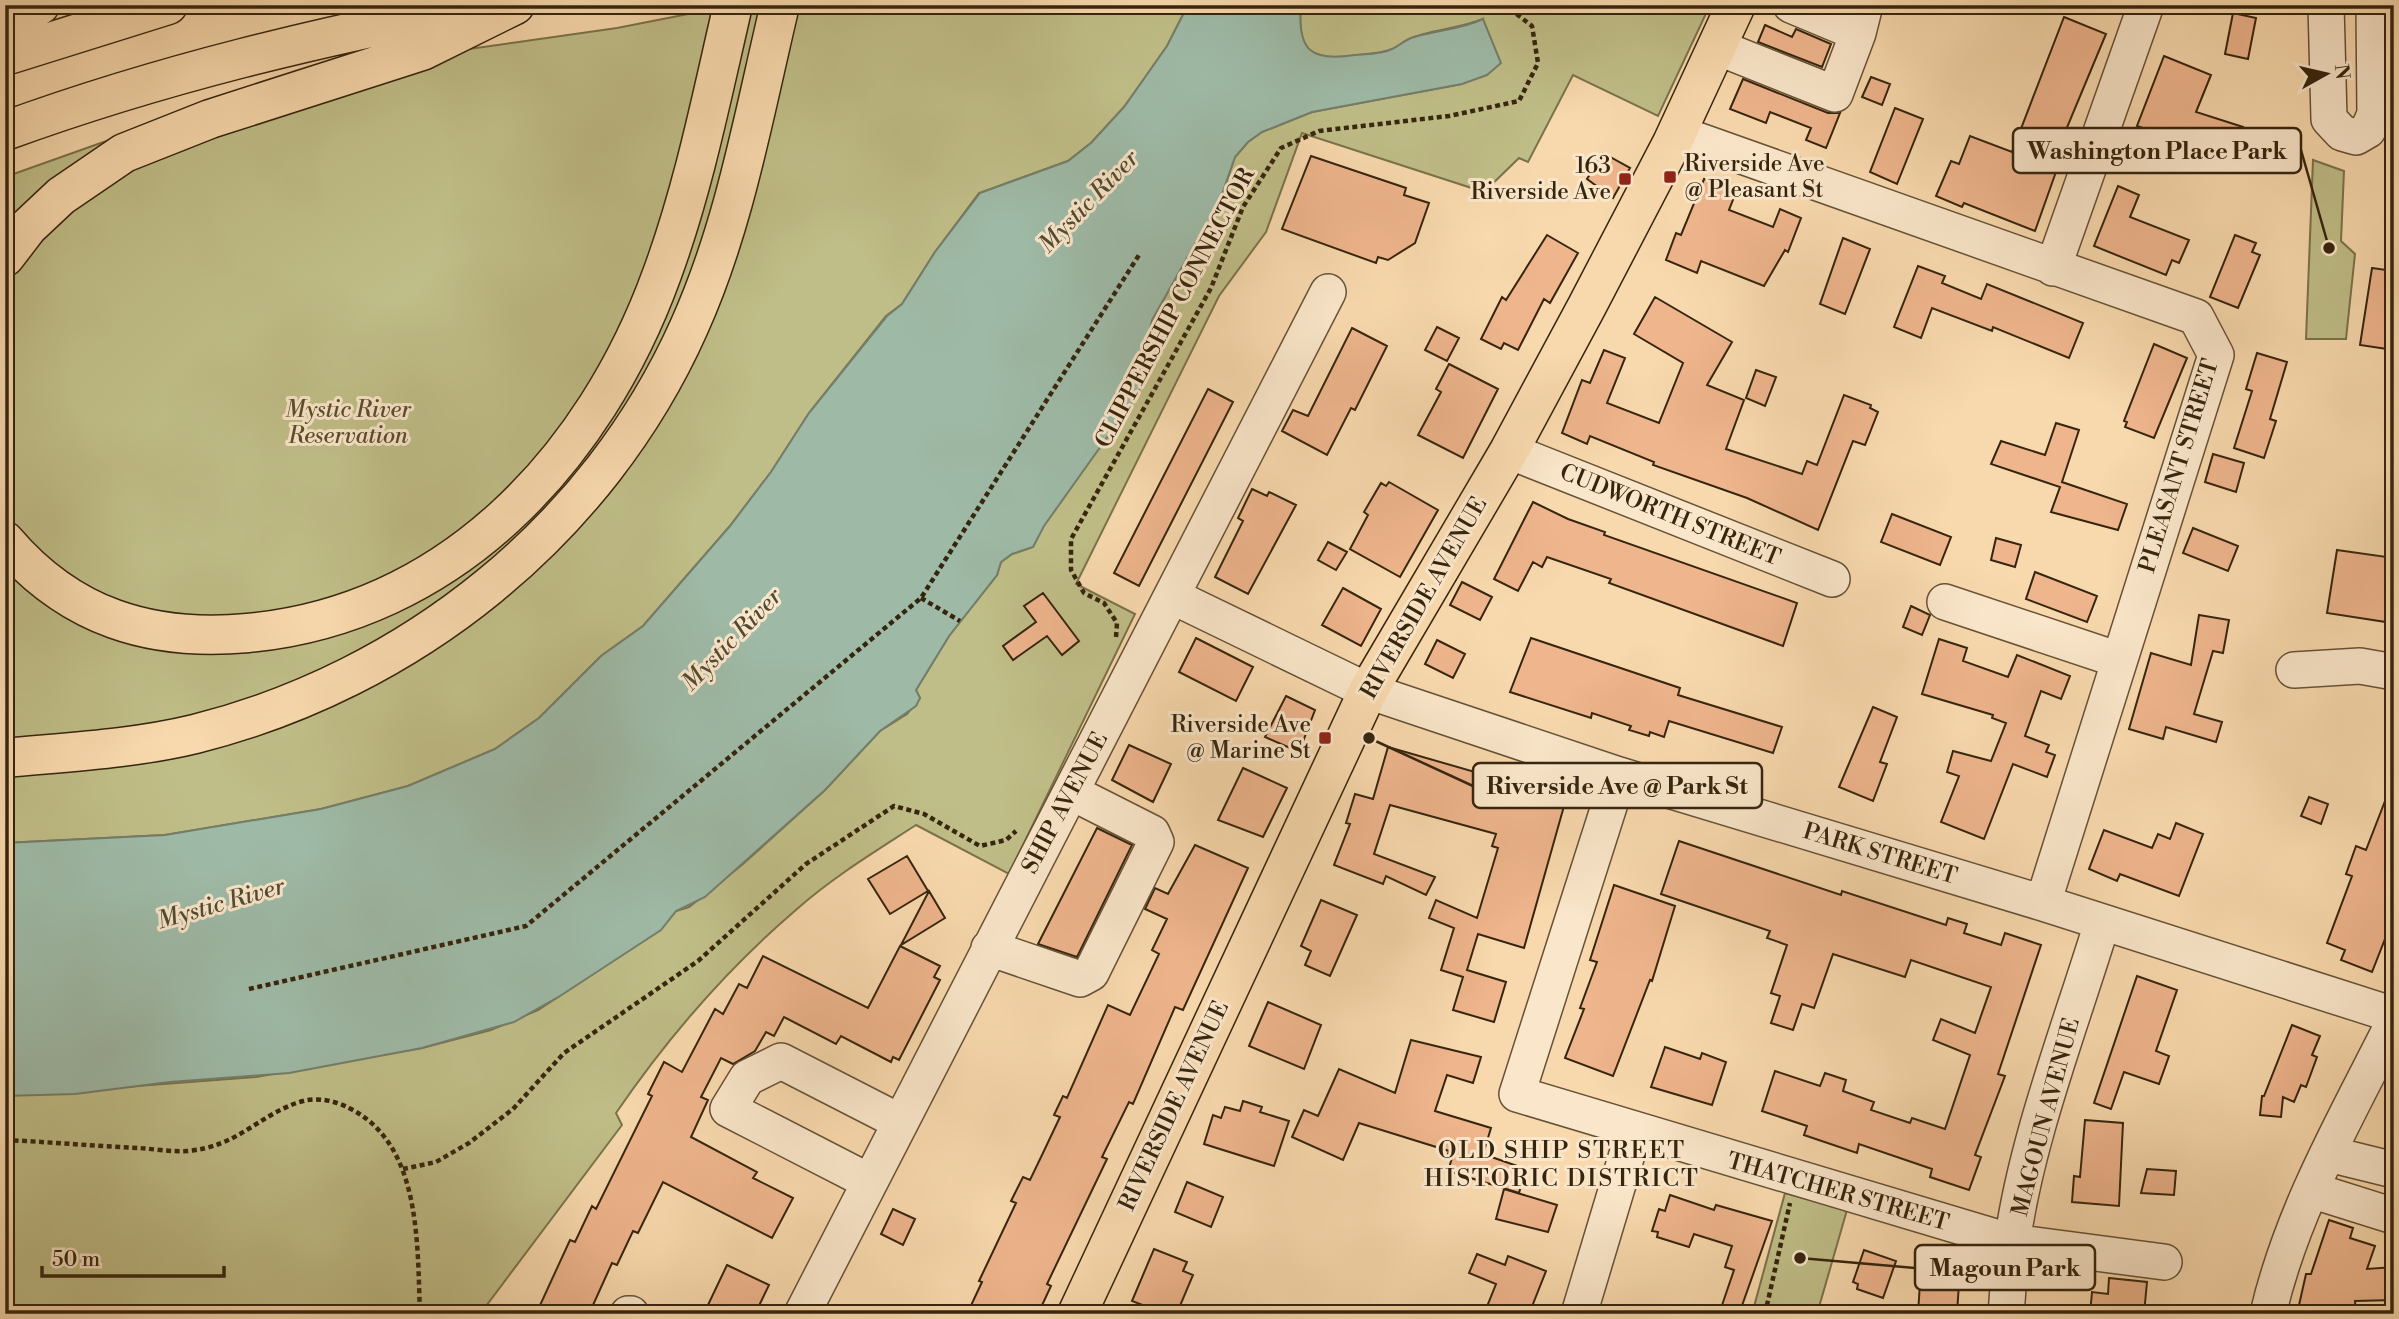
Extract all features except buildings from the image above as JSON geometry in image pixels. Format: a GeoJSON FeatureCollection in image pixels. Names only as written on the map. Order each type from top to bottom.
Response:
{"type":"FeatureCollection","features":[{"type":"Feature","properties":{"kind":"main road"},"geometry":{"type":"LineString","coordinates":[[5,26],[40,5]]}},
{"type":"Feature","properties":{"kind":"main road"},"geometry":{"type":"LineString","coordinates":[[5,57],[168,5]]}},
{"type":"Feature","properties":{"kind":"main road"},"geometry":{"type":"LineString","coordinates":[[5,131],[118,93],[228,61],[373,26],[483,5]]}},
{"type":"Feature","properties":{"kind":"main road"},"geometry":{"type":"LineString","coordinates":[[5,257],[28,227],[61,196],[124,153],[210,119],[422,51],[515,5]]}},
{"type":"Feature","properties":{"kind":"main road","name":"RIVERSIDE AVENUE"},"geometry":{"type":"LineString","coordinates":[[1077,1314],[1368,691],[1509,451],[1677,133],[1736,5]]}},
{"type":"Feature","properties":{"kind":"main road"},"geometry":{"type":"LineString","coordinates":[[5,758],[148,743],[193,734],[279,708],[398,651],[480,596],[516,565],[580,498],[614,454],[659,386],[690,327],[721,242],[780,7]]}},
{"type":"Feature","properties":{"kind":"main road"},"geometry":{"type":"LineString","coordinates":[[5,541],[27,566],[56,591],[93,611],[134,627],[219,636],[270,631],[320,621],[368,607],[414,585],[452,561],[494,529],[533,490],[600,399],[636,335],[662,276],[682,216],[733,9]]}},
{"type":"Feature","properties":{"kind":"street"},"geometry":{"type":"LineString","coordinates":[[1717,47],[1835,94],[1862,19],[1791,5]]}},
{"type":"Feature","properties":{"kind":"street"},"geometry":{"type":"LineString","coordinates":[[2053,268],[2146,5]]}},
{"type":"Feature","properties":{"kind":"street"},"geometry":{"type":"LineString","coordinates":[[2374,20],[2375,114],[2368,130],[2356,137],[2343,133],[2329,120],[2326,21],[2374,20]]}},
{"type":"Feature","properties":{"kind":"street","name":"PLEASANT STREET"},"geometry":{"type":"LineString","coordinates":[[1677,133],[2196,317],[2216,355],[2043,903]]}},
{"type":"Feature","properties":{"kind":"street","name":"SHIP AVENUE"},"geometry":{"type":"LineString","coordinates":[[802,1314],[989,948],[1174,597],[1328,292]]}},
{"type":"Feature","properties":{"kind":"street","name":"CUDWORTH STREET"},"geometry":{"type":"LineString","coordinates":[[1509,451],[1832,579]]}},
{"type":"Feature","properties":{"kind":"street","name":"PARK STREET"},"geometry":{"type":"LineString","coordinates":[[1174,597],[1368,691],[1619,775],[2043,903],[2394,1015]]}},
{"type":"Feature","properties":{"kind":"street"},"geometry":{"type":"LineString","coordinates":[[1945,602],[2119,660]]}},
{"type":"Feature","properties":{"kind":"street"},"geometry":{"type":"LineString","coordinates":[[2294,670],[2360,666],[2394,671]]}},
{"type":"Feature","properties":{"kind":"street","name":"THATCHER STREET"},"geometry":{"type":"LineString","coordinates":[[1619,775],[1517,1094],[2012,1242],[2164,1262]]}},
{"type":"Feature","properties":{"kind":"street"},"geometry":{"type":"LineString","coordinates":[[989,948],[1080,979],[1091,973],[1156,842],[1152,833],[1071,792]]}},
{"type":"Feature","properties":{"kind":"street","name":"MAGOUN AVENUE"},"geometry":{"type":"LineString","coordinates":[[2006,1314],[2012,1242],[2041,1121],[2102,923]]}},
{"type":"Feature","properties":{"kind":"street"},"geometry":{"type":"LineString","coordinates":[[2268,1314],[2282,1259],[2311,1190],[2394,1022]]}},
{"type":"Feature","properties":{"kind":"street"},"geometry":{"type":"LineString","coordinates":[[870,1182],[728,1109],[747,1077],[781,1060],[900,1122]]}},
{"type":"Feature","properties":{"kind":"street"},"geometry":{"type":"LineString","coordinates":[[1579,1314],[1634,1131]]}},
{"type":"Feature","properties":{"kind":"street"},"geometry":{"type":"LineString","coordinates":[[2329,1154],[2394,1170]]}},
{"type":"Feature","properties":{"kind":"street"},"geometry":{"type":"LineString","coordinates":[[2311,1190],[2394,1216]]}},
{"type":"Feature","properties":{"kind":"path"},"geometry":{"type":"LineString","coordinates":[[1380,5],[1414,12],[1445,5]]}},
{"type":"Feature","properties":{"kind":"path","name":"CLIPPERSHIP CONNECTOR"},"geometry":{"type":"LineString","coordinates":[[1112,647],[1118,623],[1104,603],[1084,593],[1071,570],[1071,539],[1211,288],[1243,207],[1281,148],[1319,131],[1449,116],[1519,101],[1538,63],[1532,26],[1505,5]]}},
{"type":"Feature","properties":{"kind":"path"},"geometry":{"type":"LineString","coordinates":[[249,989],[526,926],[921,598],[1139,256]]}},
{"type":"Feature","properties":{"kind":"path"},"geometry":{"type":"LineString","coordinates":[[921,598],[960,621]]}},
{"type":"Feature","properties":{"kind":"path"},"geometry":{"type":"LineString","coordinates":[[403,1169],[436,1162],[469,1143],[513,1108],[564,1054],[698,961],[806,864],[894,806],[924,814],[980,846],[1006,840],[1022,821]]}},
{"type":"Feature","properties":{"kind":"path"},"geometry":{"type":"LineString","coordinates":[[5,1140],[186,1151],[227,1142],[304,1100],[327,1100],[352,1109],[391,1143],[403,1169],[417,1255],[419,1314]]}},
{"type":"Feature","properties":{"kind":"path"},"geometry":{"type":"LineString","coordinates":[[1765,1314],[1787,1228],[1791,1199]]}},
{"type":"Feature","properties":{"kind":"green space","name":"Mystic River Reservation"},"geometry":{"type":"Polygon","coordinates":[[[734,5],[1188,5],[1167,46],[1146,76],[1124,107],[1091,143],[1068,161],[979,193],[935,252],[902,304],[886,316],[809,413],[771,472],[730,526],[643,626],[601,656],[539,718],[495,749],[408,786],[321,809],[165,835],[5,843],[5,177],[157,123],[469,49],[617,28],[734,5]]]}},
{"type":"Feature","properties":{"kind":"green space"},"geometry":{"type":"Polygon","coordinates":[[[1301,5],[1710,5],[1658,116],[1573,75],[1528,162],[1519,158],[1484,192],[1302,133],[1266,232],[1219,296],[1076,584],[1135,614],[1009,874],[916,825],[811,897],[723,979],[657,1057],[616,1113],[622,1125],[480,1314],[5,1314],[5,1096],[256,1077],[422,1048],[491,1030],[538,1010],[660,930],[676,911],[689,907],[743,864],[825,790],[880,731],[907,714],[920,698],[916,690],[949,636],[997,575],[1001,562],[1012,554],[1033,547],[1043,526],[1115,424],[1145,357],[1152,320],[1200,235],[1214,217],[1235,157],[1248,142],[1262,132],[1312,112],[1462,84],[1483,19],[1418,36],[1382,52],[1329,57],[1311,51],[1305,44],[1301,34],[1301,5]]]}},
{"type":"Feature","properties":{"kind":"green space"},"geometry":{"type":"Polygon","coordinates":[[[2313,160],[2344,171],[2341,241],[2355,254],[2346,339],[2306,339],[2313,160]]]}},
{"type":"Feature","properties":{"kind":"green space"},"geometry":{"type":"Polygon","coordinates":[[[1785,1193],[1847,1210],[1817,1314],[1752,1314],[1785,1193]]]}},
{"type":"Feature","properties":{"kind":"water","name":"Mystic River"},"geometry":{"type":"Polygon","coordinates":[[[1188,5],[1301,5],[1300,21],[1305,43],[1310,50],[1327,57],[1384,52],[1411,38],[1483,19],[1501,63],[1487,75],[1462,84],[1312,112],[1262,132],[1248,142],[1235,157],[1214,217],[1200,235],[1152,320],[1145,350],[1148,364],[1138,394],[1044,526],[1033,547],[1012,554],[1001,562],[997,575],[949,636],[916,690],[920,698],[916,706],[880,731],[825,790],[705,897],[676,911],[661,930],[560,996],[514,1022],[422,1048],[289,1073],[170,1082],[75,1094],[5,1096],[5,843],[165,835],[321,809],[408,786],[495,749],[539,718],[601,656],[643,626],[730,526],[771,472],[809,413],[887,316],[902,304],[935,252],[980,193],[1068,161],[1091,143],[1124,107],[1146,76],[1167,46],[1188,5]]]}},
{"type":"Feature","properties":{"kind":"place","name":"Riverside Ave @ Pleasant St"},"geometry":{"type":"Point","coordinates":[1670,177]}},
{"type":"Feature","properties":{"kind":"place","name":"163 Riverside Ave"},"geometry":{"type":"Point","coordinates":[1625,179]}},
{"type":"Feature","properties":{"kind":"place","name":"Washington Place Park"},"geometry":{"type":"Point","coordinates":[2329,248]}},
{"type":"Feature","properties":{"kind":"place","name":"Riverside Ave @ Marine St"},"geometry":{"type":"Point","coordinates":[1325,738]}},
{"type":"Feature","properties":{"kind":"place","name":"Riverside Ave @ Park St"},"geometry":{"type":"Point","coordinates":[1369,738]}},
{"type":"Feature","properties":{"kind":"place","name":"Magoun Park"},"geometry":{"type":"Point","coordinates":[1800,1258]}},
{"type":"Feature","properties":{"kind":"district","name":"OLD SHIP STREET HISTORIC DISTRICT"},"geometry":{"type":"Point","coordinates":[1562,1165]}}]}
